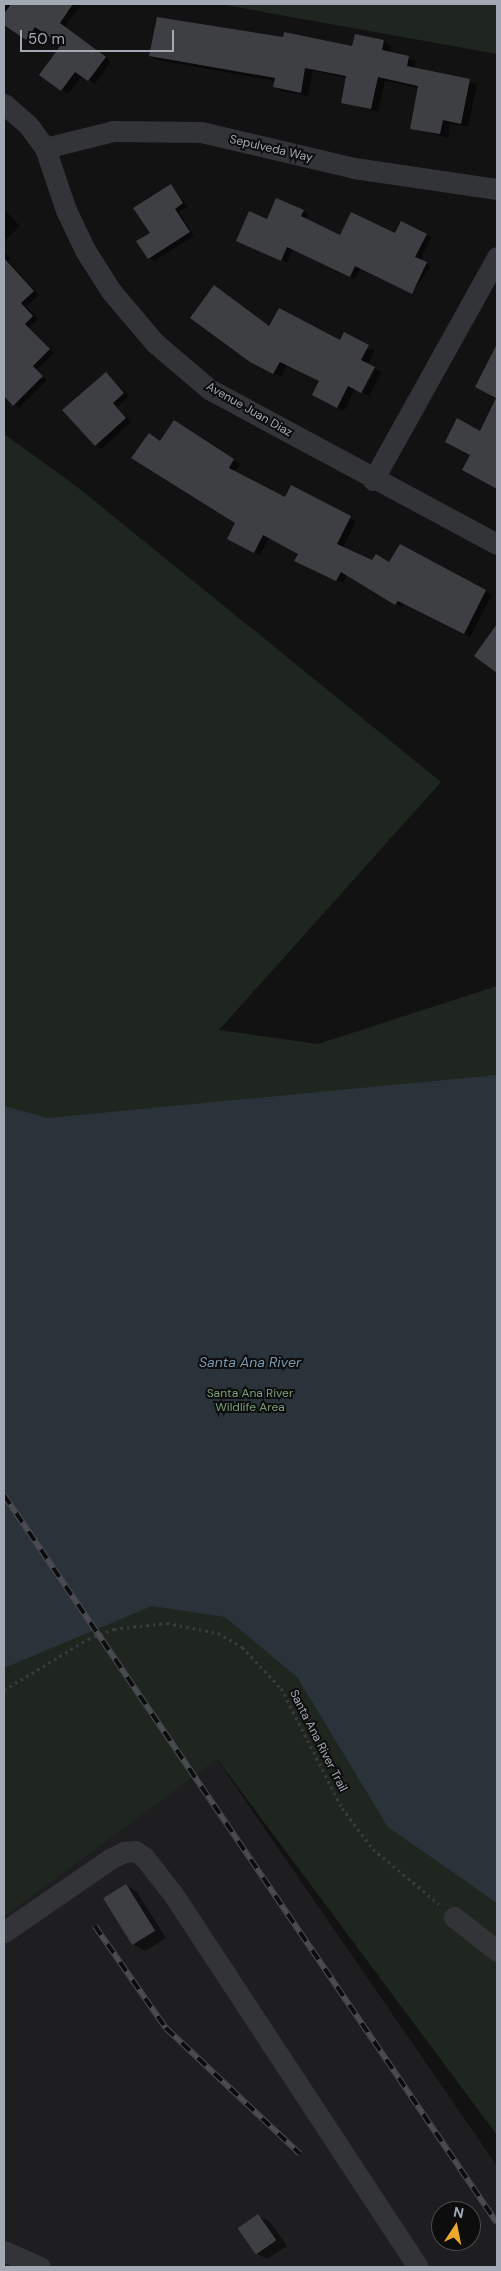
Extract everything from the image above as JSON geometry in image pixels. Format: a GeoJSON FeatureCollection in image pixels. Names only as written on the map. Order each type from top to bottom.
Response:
{"type":"FeatureCollection","features":[{"type":"Feature","properties":{"kind":"street","name":"Avenue Juan Diaz"},"geometry":{"type":"LineString","coordinates":[[4,104],[29,126],[45,148],[66,210],[85,250],[111,291],[155,343],[209,389],[373,480],[497,544]]}},
{"type":"Feature","properties":{"kind":"street","name":"Sepulveda Way"},"geometry":{"type":"LineString","coordinates":[[45,148],[113,131],[200,132],[354,168],[497,189]]}},
{"type":"Feature","properties":{"kind":"street"},"geometry":{"type":"LineString","coordinates":[[373,480],[497,256]]}},
{"type":"Feature","properties":{"kind":"street"},"geometry":{"type":"LineString","coordinates":[[4,1932],[110,1859],[124,1852],[135,1852],[144,1857],[173,1894],[418,2267]]}},
{"type":"Feature","properties":{"kind":"street"},"geometry":{"type":"LineString","coordinates":[[454,1917],[497,1950]]}},
{"type":"Feature","properties":{"kind":"street"},"geometry":{"type":"LineString","coordinates":[[4,2251],[40,2267]]}},
{"type":"Feature","properties":{"kind":"path","name":"Santa Ana River Trail"},"geometry":{"type":"LineString","coordinates":[[4,1690],[88,1639],[114,1629],[166,1623],[218,1633],[242,1647],[281,1688],[338,1800],[373,1849],[454,1917]]}},
{"type":"Feature","properties":{"kind":"shaded area"},"geometry":{"type":"Polygon","coordinates":[[[216,1758],[497,2166],[497,2267],[4,2267],[4,1917],[216,1758]]]}},
{"type":"Feature","properties":{"kind":"green space"},"geometry":{"type":"Polygon","coordinates":[[[220,4],[497,4],[497,54],[220,4]]]}},
{"type":"Feature","properties":{"kind":"green space","name":"Santa Ana River Wildlife Area"},"geometry":{"type":"Polygon","coordinates":[[[4,434],[76,486],[441,782],[219,1030],[318,1044],[497,986],[497,2135],[217,1759],[4,1917],[4,434]]]}},
{"type":"Feature","properties":{"kind":"water","name":"Santa Ana River"},"geometry":{"type":"Polygon","coordinates":[[[497,1075],[497,1903],[388,1827],[297,1677],[225,1617],[152,1606],[4,1668],[4,1106],[48,1118],[497,1075]]]}},
{"type":"Feature","properties":{"kind":"building"},"geometry":{"type":"Polygon","coordinates":[[[11,4],[73,4],[60,23],[106,57],[88,81],[75,72],[61,91],[39,75],[61,45],[35,27],[26,40],[4,25],[4,14],[11,4]]]}},
{"type":"Feature","properties":{"kind":"building"},"geometry":{"type":"Polygon","coordinates":[[[157,17],[283,37],[284,32],[352,46],[355,34],[384,40],[382,50],[409,56],[407,66],[470,79],[461,124],[443,120],[440,134],[410,129],[418,86],[378,77],[371,109],[341,103],[346,76],[305,68],[301,93],[273,87],[275,78],[149,56],[157,17]]]}},
{"type":"Feature","properties":{"kind":"building"},"geometry":{"type":"Polygon","coordinates":[[[171,184],[183,203],[175,209],[190,232],[148,259],[136,241],[150,233],[133,208],[171,184]]]}},
{"type":"Feature","properties":{"kind":"building"},"geometry":{"type":"Polygon","coordinates":[[[276,198],[304,210],[301,216],[340,235],[351,212],[395,233],[401,221],[427,234],[415,257],[427,262],[412,294],[355,266],[350,277],[287,247],[281,261],[236,241],[249,211],[267,219],[276,198]]]}},
{"type":"Feature","properties":{"kind":"building"},"geometry":{"type":"Polygon","coordinates":[[[4,258],[34,291],[21,303],[33,316],[25,324],[50,349],[33,366],[43,376],[13,406],[4,396],[4,258]]]}},
{"type":"Feature","properties":{"kind":"building"},"geometry":{"type":"Polygon","coordinates":[[[214,285],[269,326],[279,308],[340,340],[344,332],[369,345],[361,360],[375,367],[361,393],[348,386],[337,408],[312,395],[319,381],[280,362],[273,374],[250,362],[190,318],[214,285]]]}},
{"type":"Feature","properties":{"kind":"building"},"geometry":{"type":"Polygon","coordinates":[[[497,344],[497,489],[462,470],[470,455],[445,442],[457,418],[480,431],[496,398],[475,387],[497,344]]]}},
{"type":"Feature","properties":{"kind":"building"},"geometry":{"type":"Polygon","coordinates":[[[106,372],[124,393],[113,403],[126,418],[95,446],[62,410],[106,372]]]}},
{"type":"Feature","properties":{"kind":"building"},"geometry":{"type":"Polygon","coordinates":[[[174,420],[234,459],[229,468],[285,497],[291,485],[351,516],[337,544],[372,560],[376,554],[389,562],[400,544],[486,590],[464,634],[398,601],[395,605],[341,572],[336,581],[294,561],[298,554],[263,535],[254,553],[227,539],[235,523],[131,458],[149,433],[160,441],[174,420]]]}},
{"type":"Feature","properties":{"kind":"building"},"geometry":{"type":"Polygon","coordinates":[[[497,624],[497,673],[474,656],[497,624]]]}},
{"type":"Feature","properties":{"kind":"building"},"geometry":{"type":"Polygon","coordinates":[[[126,1884],[155,1931],[132,1945],[103,1898],[126,1884]]]}},
{"type":"Feature","properties":{"kind":"building"},"geometry":{"type":"Polygon","coordinates":[[[258,2214],[276,2240],[256,2255],[238,2228],[258,2214]]]}},
{"type":"Feature","properties":{"kind":"railway"},"geometry":{"type":"LineString","coordinates":[[4,1495],[497,2223]]}},
{"type":"Feature","properties":{"kind":"railway"},"geometry":{"type":"LineString","coordinates":[[95,1926],[166,2028],[300,2154]]}}]}
